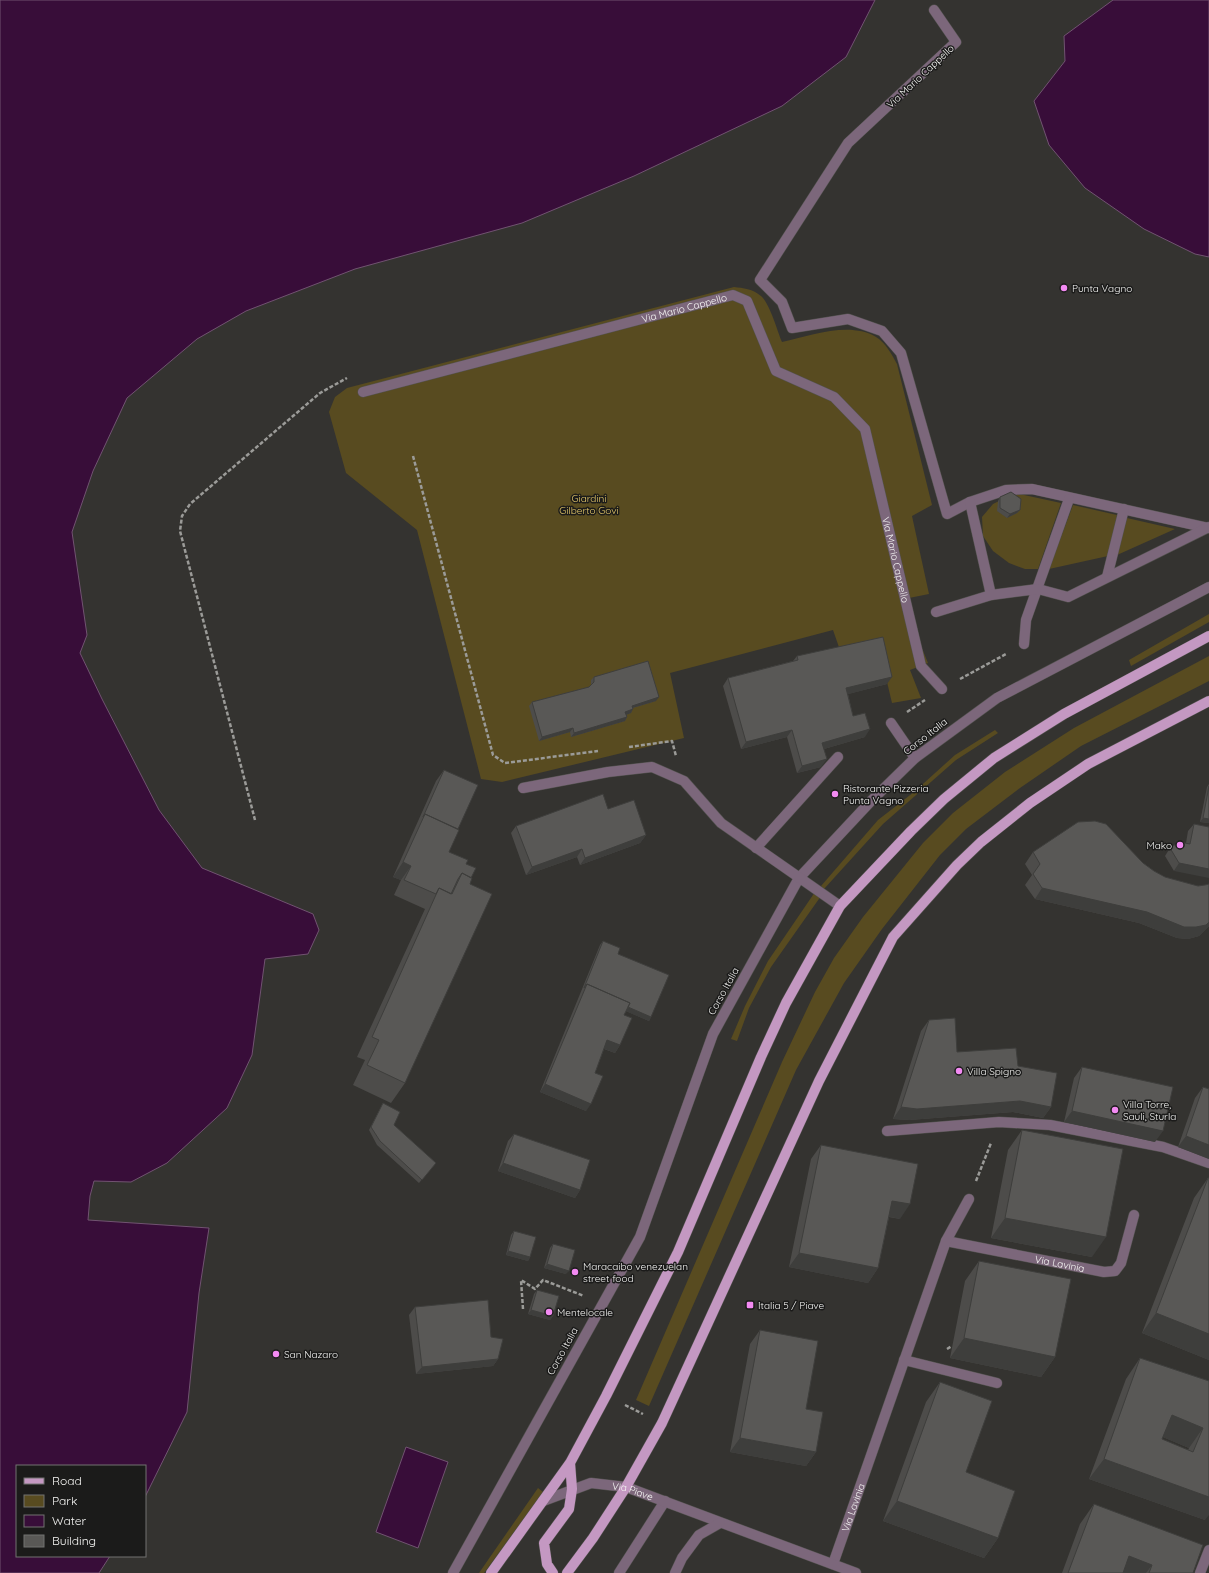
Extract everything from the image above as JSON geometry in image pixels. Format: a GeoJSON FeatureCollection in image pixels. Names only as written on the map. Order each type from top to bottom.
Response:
{"type":"FeatureCollection","features":[{"type":"Feature","properties":{"kind":"main road"},"geometry":{"type":"LineString","coordinates":[[491,1573],[570,1463],[678,1252],[761,1057],[786,1004],[840,906],[911,831],[944,799],[994,758],[1064,714],[1209,636]]}},
{"type":"Feature","properties":{"kind":"main road"},"geometry":{"type":"LineString","coordinates":[[567,1573],[593,1538],[626,1487],[662,1423],[820,1081],[893,937],[957,865],[981,842],[1030,803],[1088,764],[1209,701]]}},
{"type":"Feature","properties":{"kind":"main road"},"geometry":{"type":"LineString","coordinates":[[553,1573],[547,1564],[544,1543],[569,1509],[572,1489],[570,1463]]}},
{"type":"Feature","properties":{"kind":"street","name":"Via Mario Cappello"},"geometry":{"type":"LineString","coordinates":[[934,10],[956,42],[848,143],[760,280],[782,302],[792,328],[848,319],[882,331],[901,353],[947,514],[970,502],[1006,490],[1032,490],[1208,528]]}},
{"type":"Feature","properties":{"kind":"street","name":"Via Mario Cappello"},"geometry":{"type":"LineString","coordinates":[[363,392],[733,295],[747,301],[776,371],[834,397],[865,429],[921,666],[942,689]]}},
{"type":"Feature","properties":{"kind":"street"},"geometry":{"type":"LineString","coordinates":[[1024,644],[1026,620],[1069,498]]}},
{"type":"Feature","properties":{"kind":"street"},"geometry":{"type":"LineString","coordinates":[[970,502],[991,595]]}},
{"type":"Feature","properties":{"kind":"street"},"geometry":{"type":"LineString","coordinates":[[1107,577],[1124,509]]}},
{"type":"Feature","properties":{"kind":"street","name":"Via Mario Cappello"},"geometry":{"type":"LineString","coordinates":[[936,612],[991,595],[1038,589],[1068,597],[1208,528]]}},
{"type":"Feature","properties":{"kind":"street","name":"Corso Italia"},"geometry":{"type":"LineString","coordinates":[[453,1573],[640,1237],[713,1034],[799,878],[871,801],[915,758],[997,698],[1209,587]]}},
{"type":"Feature","properties":{"kind":"street"},"geometry":{"type":"LineString","coordinates":[[892,723],[915,758]]}},
{"type":"Feature","properties":{"kind":"street"},"geometry":{"type":"LineString","coordinates":[[756,848],[838,757]]}},
{"type":"Feature","properties":{"kind":"street"},"geometry":{"type":"LineString","coordinates":[[523,788],[608,772],[652,767],[684,782],[721,823],[840,906]]}},
{"type":"Feature","properties":{"kind":"street"},"geometry":{"type":"LineString","coordinates":[[887,1131],[999,1122],[1050,1126],[1156,1146],[1209,1163]]}},
{"type":"Feature","properties":{"kind":"street","name":"Via Lavinia"},"geometry":{"type":"LineString","coordinates":[[833,1564],[946,1241],[969,1199]]}},
{"type":"Feature","properties":{"kind":"street","name":"Via Lavinia"},"geometry":{"type":"LineString","coordinates":[[946,1241],[1104,1272],[1115,1271],[1121,1263],[1134,1215]]}},
{"type":"Feature","properties":{"kind":"street"},"geometry":{"type":"LineString","coordinates":[[904,1360],[997,1383]]}},
{"type":"Feature","properties":{"kind":"street","name":"Via Piave"},"geometry":{"type":"LineString","coordinates":[[543,1501],[591,1483],[626,1487],[856,1573]]}},
{"type":"Feature","properties":{"kind":"street"},"geometry":{"type":"LineString","coordinates":[[619,1573],[665,1501]]}},
{"type":"Feature","properties":{"kind":"street"},"geometry":{"type":"LineString","coordinates":[[675,1573],[682,1558],[699,1535],[720,1523]]}},
{"type":"Feature","properties":{"kind":"street"},"geometry":{"type":"LineString","coordinates":[[1200,1573],[1209,1550]]}},
{"type":"Feature","properties":{"kind":"path"},"geometry":{"type":"LineString","coordinates":[[255,820],[180,531],[182,516],[190,504],[320,393],[353,375]]}},
{"type":"Feature","properties":{"kind":"path"},"geometry":{"type":"LineString","coordinates":[[413,456],[493,755]]}},
{"type":"Feature","properties":{"kind":"path"},"geometry":{"type":"LineString","coordinates":[[969,1199],[999,1122]]}},
{"type":"Feature","properties":{"kind":"path"},"geometry":{"type":"LineString","coordinates":[[523,1309],[521,1280],[535,1289],[543,1280],[561,1286]]}},
{"type":"Feature","properties":{"kind":"green space","name":"Giardini Gilberto Govi"},"geometry":{"type":"Polygon","coordinates":[[[734,287],[751,290],[761,296],[770,311],[782,342],[830,331],[854,330],[865,332],[883,342],[897,364],[932,505],[912,516],[929,594],[909,598],[917,636],[928,663],[910,670],[921,698],[892,703],[878,644],[841,653],[833,630],[670,673],[684,738],[502,782],[481,779],[417,530],[346,473],[329,412],[335,397],[347,388],[734,287]]]}},
{"type":"Feature","properties":{"kind":"green space"},"geometry":{"type":"Polygon","coordinates":[[[1015,493],[1061,503],[1038,569],[1025,569],[1009,563],[993,551],[983,536],[982,517],[993,504],[1015,493]]]}},
{"type":"Feature","properties":{"kind":"green space"},"geometry":{"type":"Polygon","coordinates":[[[1073,505],[1117,515],[1108,556],[1049,569],[1073,505]]]}},
{"type":"Feature","properties":{"kind":"green space"},"geometry":{"type":"Polygon","coordinates":[[[1127,518],[1175,529],[1117,555],[1127,518]]]}},
{"type":"Feature","properties":{"kind":"green space"},"geometry":{"type":"Polygon","coordinates":[[[1209,614],[1209,622],[1131,666],[1129,660],[1209,614]]]}},
{"type":"Feature","properties":{"kind":"green space"},"geometry":{"type":"Polygon","coordinates":[[[1209,656],[1209,681],[1081,746],[1020,788],[966,829],[940,855],[882,929],[844,983],[796,1070],[649,1406],[636,1400],[782,1062],[815,992],[834,958],[863,917],[923,843],[953,813],[1005,772],[1074,728],[1209,656]]]}},
{"type":"Feature","properties":{"kind":"green space"},"geometry":{"type":"Polygon","coordinates":[[[995,730],[998,733],[956,760],[883,824],[824,889],[821,886],[878,820],[914,792],[955,755],[995,730]]]}},
{"type":"Feature","properties":{"kind":"green space"},"geometry":{"type":"Polygon","coordinates":[[[815,892],[821,896],[771,967],[749,1008],[737,1041],[731,1039],[745,1006],[768,961],[815,892]]]}},
{"type":"Feature","properties":{"kind":"green space"},"geometry":{"type":"Polygon","coordinates":[[[538,1488],[543,1492],[484,1573],[479,1573],[538,1488]]]}},
{"type":"Feature","properties":{"kind":"water"},"geometry":{"type":"Polygon","coordinates":[[[0,0],[875,0],[846,57],[782,106],[634,176],[522,223],[355,269],[246,311],[197,339],[127,398],[93,471],[72,532],[87,635],[80,653],[159,810],[202,868],[313,914],[319,930],[308,954],[265,959],[252,1055],[227,1108],[167,1163],[131,1182],[94,1181],[90,1196],[88,1220],[209,1228],[199,1293],[187,1412],[146,1495],[146,1465],[16,1465],[16,1557],[109,1557],[99,1573],[0,1573],[0,0]]]}},
{"type":"Feature","properties":{"kind":"water"},"geometry":{"type":"Polygon","coordinates":[[[1113,0],[1209,0],[1209,257],[1195,254],[1144,229],[1085,188],[1049,145],[1034,101],[1065,61],[1064,36],[1113,0]]]}},
{"type":"Feature","properties":{"kind":"water"},"geometry":{"type":"Polygon","coordinates":[[[406,1447],[448,1462],[418,1548],[376,1532],[406,1447]]]}},
{"type":"Feature","properties":{"kind":"building"},"geometry":{"type":"Polygon","coordinates":[[[1011,492],[1021,499],[1020,510],[1010,514],[1000,508],[1000,497],[1011,492]]]}},
{"type":"Feature","properties":{"kind":"building"},"geometry":{"type":"Polygon","coordinates":[[[883,637],[892,677],[846,688],[853,716],[865,713],[870,729],[822,743],[827,759],[802,766],[792,730],[746,742],[728,678],[798,660],[797,656],[883,637]]]}},
{"type":"Feature","properties":{"kind":"building"},"geometry":{"type":"Polygon","coordinates":[[[648,661],[659,697],[632,706],[633,709],[625,712],[627,717],[574,733],[573,728],[542,737],[532,702],[589,687],[594,682],[594,677],[648,661]]]}},
{"type":"Feature","properties":{"kind":"building"},"geometry":{"type":"Polygon","coordinates":[[[444,770],[478,785],[458,829],[425,814],[423,817],[444,770]]]}},
{"type":"Feature","properties":{"kind":"building"},"geometry":{"type":"Polygon","coordinates":[[[1209,786],[1209,819],[1203,818],[1209,786]]]}},
{"type":"Feature","properties":{"kind":"building"},"geometry":{"type":"Polygon","coordinates":[[[603,794],[608,809],[634,800],[646,835],[585,858],[582,849],[532,867],[516,826],[603,794]]]}},
{"type":"Feature","properties":{"kind":"building"},"geometry":{"type":"Polygon","coordinates":[[[425,814],[459,830],[449,852],[468,860],[466,864],[476,868],[471,878],[462,873],[451,894],[439,888],[436,894],[404,880],[411,866],[403,862],[425,814]]]}},
{"type":"Feature","properties":{"kind":"building"},"geometry":{"type":"Polygon","coordinates":[[[1095,821],[1106,824],[1143,863],[1154,871],[1165,877],[1198,886],[1209,884],[1209,922],[1206,925],[1196,927],[1184,927],[1147,912],[1042,888],[1033,874],[1040,864],[1033,852],[1078,822],[1095,821]]]}},
{"type":"Feature","properties":{"kind":"building"},"geometry":{"type":"Polygon","coordinates":[[[1194,824],[1209,827],[1209,869],[1179,863],[1170,848],[1179,842],[1190,844],[1194,824]]]}},
{"type":"Feature","properties":{"kind":"building"},"geometry":{"type":"Polygon","coordinates":[[[462,873],[472,878],[470,884],[492,894],[405,1083],[367,1065],[379,1040],[372,1037],[439,888],[452,894],[462,873]]]}},
{"type":"Feature","properties":{"kind":"building"},"geometry":{"type":"Polygon","coordinates":[[[603,941],[620,948],[618,954],[669,975],[651,1017],[628,1007],[630,1003],[587,984],[584,988],[603,941]]]}},
{"type":"Feature","properties":{"kind":"building"},"geometry":{"type":"Polygon","coordinates":[[[587,984],[630,1003],[624,1015],[632,1018],[620,1045],[607,1040],[595,1073],[603,1076],[591,1104],[545,1084],[587,984]]]}},
{"type":"Feature","properties":{"kind":"building","name":"Villa Spigno"},"geometry":{"type":"Polygon","coordinates":[[[955,1018],[957,1052],[1016,1048],[1018,1066],[1057,1073],[1051,1107],[1020,1101],[917,1109],[901,1107],[929,1020],[955,1018]]]}},
{"type":"Feature","properties":{"kind":"building","name":"Villa Torre, Sauli, Sturla"},"geometry":{"type":"Polygon","coordinates":[[[1082,1067],[1173,1087],[1163,1131],[1072,1111],[1082,1067]]]}},
{"type":"Feature","properties":{"kind":"building"},"geometry":{"type":"Polygon","coordinates":[[[1203,1087],[1209,1089],[1209,1145],[1186,1136],[1203,1087]]]}},
{"type":"Feature","properties":{"kind":"building"},"geometry":{"type":"Polygon","coordinates":[[[383,1103],[400,1112],[394,1125],[436,1163],[422,1180],[380,1141],[371,1127],[383,1103]]]}},
{"type":"Feature","properties":{"kind":"building"},"geometry":{"type":"Polygon","coordinates":[[[1022,1130],[1123,1149],[1106,1237],[1005,1218],[1022,1130]]]}},
{"type":"Feature","properties":{"kind":"building"},"geometry":{"type":"Polygon","coordinates":[[[514,1134],[590,1160],[580,1190],[503,1163],[514,1134]]]}},
{"type":"Feature","properties":{"kind":"building"},"geometry":{"type":"Polygon","coordinates":[[[821,1145],[918,1164],[910,1204],[892,1201],[878,1268],[799,1253],[821,1145]]]}},
{"type":"Feature","properties":{"kind":"building"},"geometry":{"type":"Polygon","coordinates":[[[1209,1178],[1209,1334],[1156,1313],[1209,1178]]]}},
{"type":"Feature","properties":{"kind":"building"},"geometry":{"type":"Polygon","coordinates":[[[514,1231],[536,1237],[530,1257],[508,1251],[514,1231]]]}},
{"type":"Feature","properties":{"kind":"building"},"geometry":{"type":"Polygon","coordinates":[[[553,1244],[575,1250],[569,1271],[547,1264],[553,1244]]]}},
{"type":"Feature","properties":{"kind":"building"},"geometry":{"type":"Polygon","coordinates":[[[979,1261],[1071,1279],[1055,1357],[964,1338],[979,1261]]]}},
{"type":"Feature","properties":{"kind":"building"},"geometry":{"type":"Polygon","coordinates":[[[537,1290],[559,1296],[553,1316],[531,1310],[537,1290]]]}},
{"type":"Feature","properties":{"kind":"building"},"geometry":{"type":"Polygon","coordinates":[[[488,1300],[491,1337],[503,1339],[498,1359],[422,1367],[415,1307],[488,1300]]]}},
{"type":"Feature","properties":{"kind":"building"},"geometry":{"type":"Polygon","coordinates":[[[760,1330],[818,1341],[806,1409],[823,1412],[816,1452],[740,1438],[760,1330]]]}},
{"type":"Feature","properties":{"kind":"building"},"geometry":{"type":"Polygon","coordinates":[[[1140,1358],[1209,1381],[1209,1497],[1104,1459],[1140,1358]],[[1172,1415],[1162,1439],[1193,1452],[1203,1428],[1172,1415]]]}},
{"type":"Feature","properties":{"kind":"building"},"geometry":{"type":"Polygon","coordinates":[[[940,1382],[992,1401],[966,1472],[1015,1491],[998,1538],[897,1501],[940,1382]]]}},
{"type":"Feature","properties":{"kind":"building"},"geometry":{"type":"Polygon","coordinates":[[[1094,1504],[1203,1545],[1193,1573],[1149,1573],[1152,1565],[1129,1556],[1123,1573],[1068,1573],[1094,1504]]]}},
{"type":"Feature","properties":{"kind":"place","name":"Punta Vagno"},"geometry":{"type":"Point","coordinates":[1064,288]}},
{"type":"Feature","properties":{"kind":"place","name":"Ristorante Pizzeria Punta Vagno"},"geometry":{"type":"Point","coordinates":[835,794]}},
{"type":"Feature","properties":{"kind":"place","name":"Mako"},"geometry":{"type":"Point","coordinates":[1180,845]}},
{"type":"Feature","properties":{"kind":"place","name":"Villa Spigno"},"geometry":{"type":"Point","coordinates":[959,1071]}},
{"type":"Feature","properties":{"kind":"place","name":"Villa Torre, Sauli, Sturla"},"geometry":{"type":"Point","coordinates":[1115,1110]}},
{"type":"Feature","properties":{"kind":"place","name":"Maracaibo venezuelan street food"},"geometry":{"type":"Point","coordinates":[575,1272]}},
{"type":"Feature","properties":{"kind":"place","name":"Italia 5 / Piave"},"geometry":{"type":"Point","coordinates":[750,1305]}},
{"type":"Feature","properties":{"kind":"place","name":"Mentelocale"},"geometry":{"type":"Point","coordinates":[549,1312]}},
{"type":"Feature","properties":{"kind":"place","name":"San Nazaro"},"geometry":{"type":"Point","coordinates":[276,1354]}}]}
